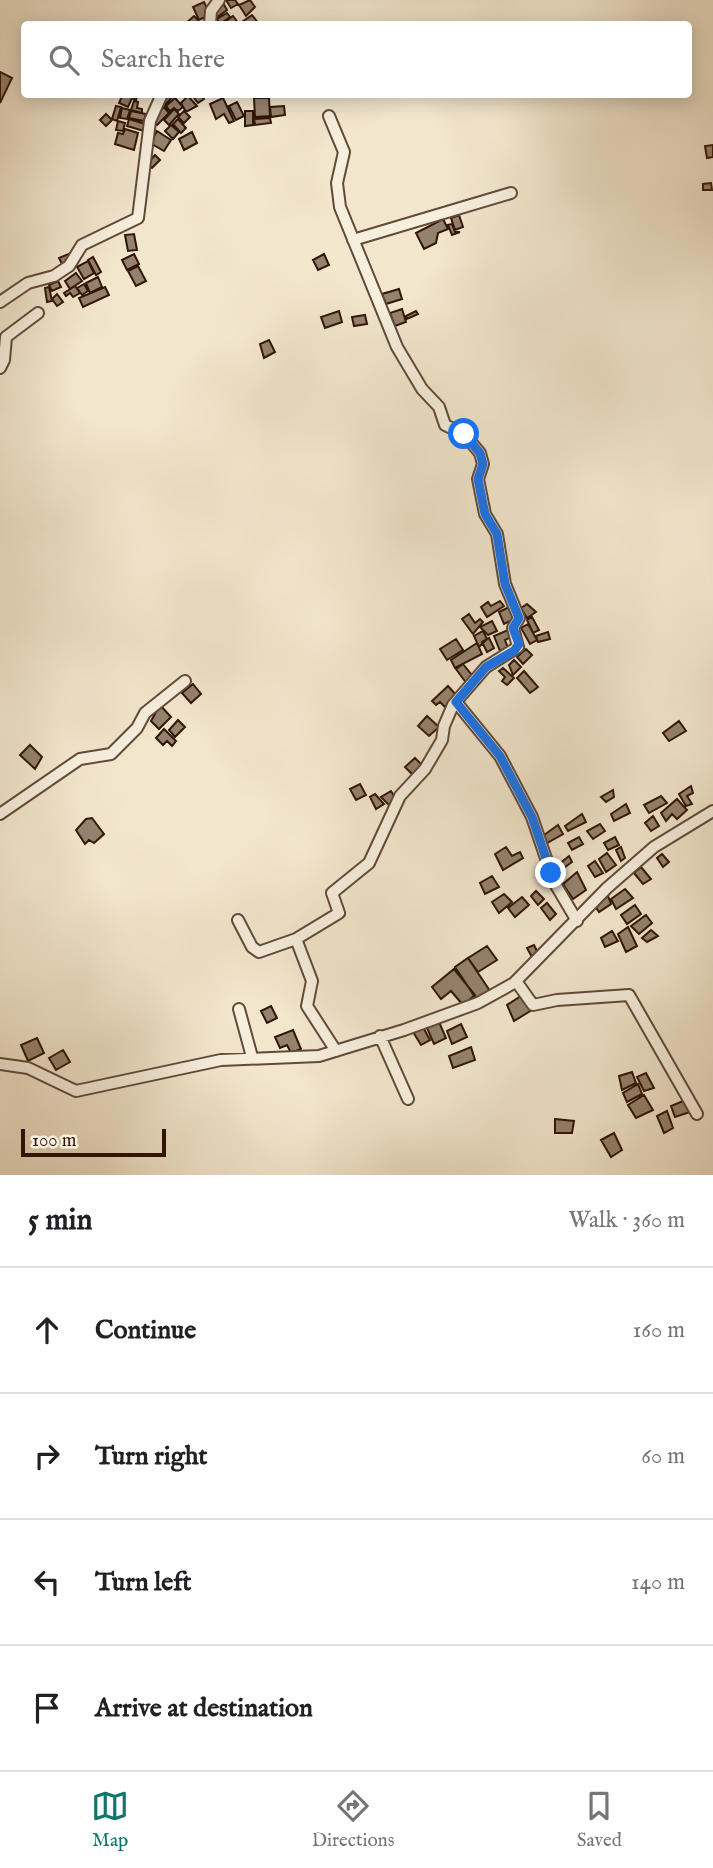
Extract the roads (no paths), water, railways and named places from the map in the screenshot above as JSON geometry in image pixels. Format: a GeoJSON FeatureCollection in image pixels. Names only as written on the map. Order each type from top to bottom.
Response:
{"type":"FeatureCollection","features":[{"type":"Feature","properties":{"kind":"street"},"geometry":{"type":"LineString","coordinates":[[210,21],[211,11],[219,0]]}},
{"type":"Feature","properties":{"kind":"street"},"geometry":{"type":"LineString","coordinates":[[0,302],[28,284],[54,276],[69,266],[82,245],[138,218],[150,121],[160,98]]}},
{"type":"Feature","properties":{"kind":"street"},"geometry":{"type":"LineString","coordinates":[[238,920],[251,947],[259,952],[296,939],[339,913],[332,893],[369,863],[400,796],[425,769],[442,740],[444,726],[456,702],[486,667],[517,647],[513,628],[519,618],[505,584],[497,534],[485,514],[478,479],[483,464],[480,453],[464,434],[444,425],[439,407],[422,389],[397,347],[336,194],[344,152],[329,116]]}},
{"type":"Feature","properties":{"kind":"street"},"geometry":{"type":"LineString","coordinates":[[353,240],[511,192]]}},
{"type":"Feature","properties":{"kind":"street"},"geometry":{"type":"LineString","coordinates":[[0,368],[5,360],[6,337],[38,313]]}},
{"type":"Feature","properties":{"kind":"street"},"geometry":{"type":"LineString","coordinates":[[0,814],[80,759],[113,752],[137,728],[145,713],[185,681]]}},
{"type":"Feature","properties":{"kind":"street"},"geometry":{"type":"LineString","coordinates":[[456,702],[500,756],[532,817],[554,881],[577,922]]}},
{"type":"Feature","properties":{"kind":"street"},"geometry":{"type":"LineString","coordinates":[[0,1064],[28,1068],[76,1091],[221,1060],[319,1056],[478,1003],[516,981],[577,922],[607,888],[654,847],[713,811]]}},
{"type":"Feature","properties":{"kind":"street"},"geometry":{"type":"LineString","coordinates":[[296,939],[312,981],[307,1006],[336,1051]]}},
{"type":"Feature","properties":{"kind":"street"},"geometry":{"type":"LineString","coordinates":[[516,981],[533,1005],[557,1000],[629,995],[697,1114]]}},
{"type":"Feature","properties":{"kind":"street"},"geometry":{"type":"LineString","coordinates":[[239,1009],[252,1057]]}},
{"type":"Feature","properties":{"kind":"street"},"geometry":{"type":"LineString","coordinates":[[380,1036],[408,1099]]}}]}
